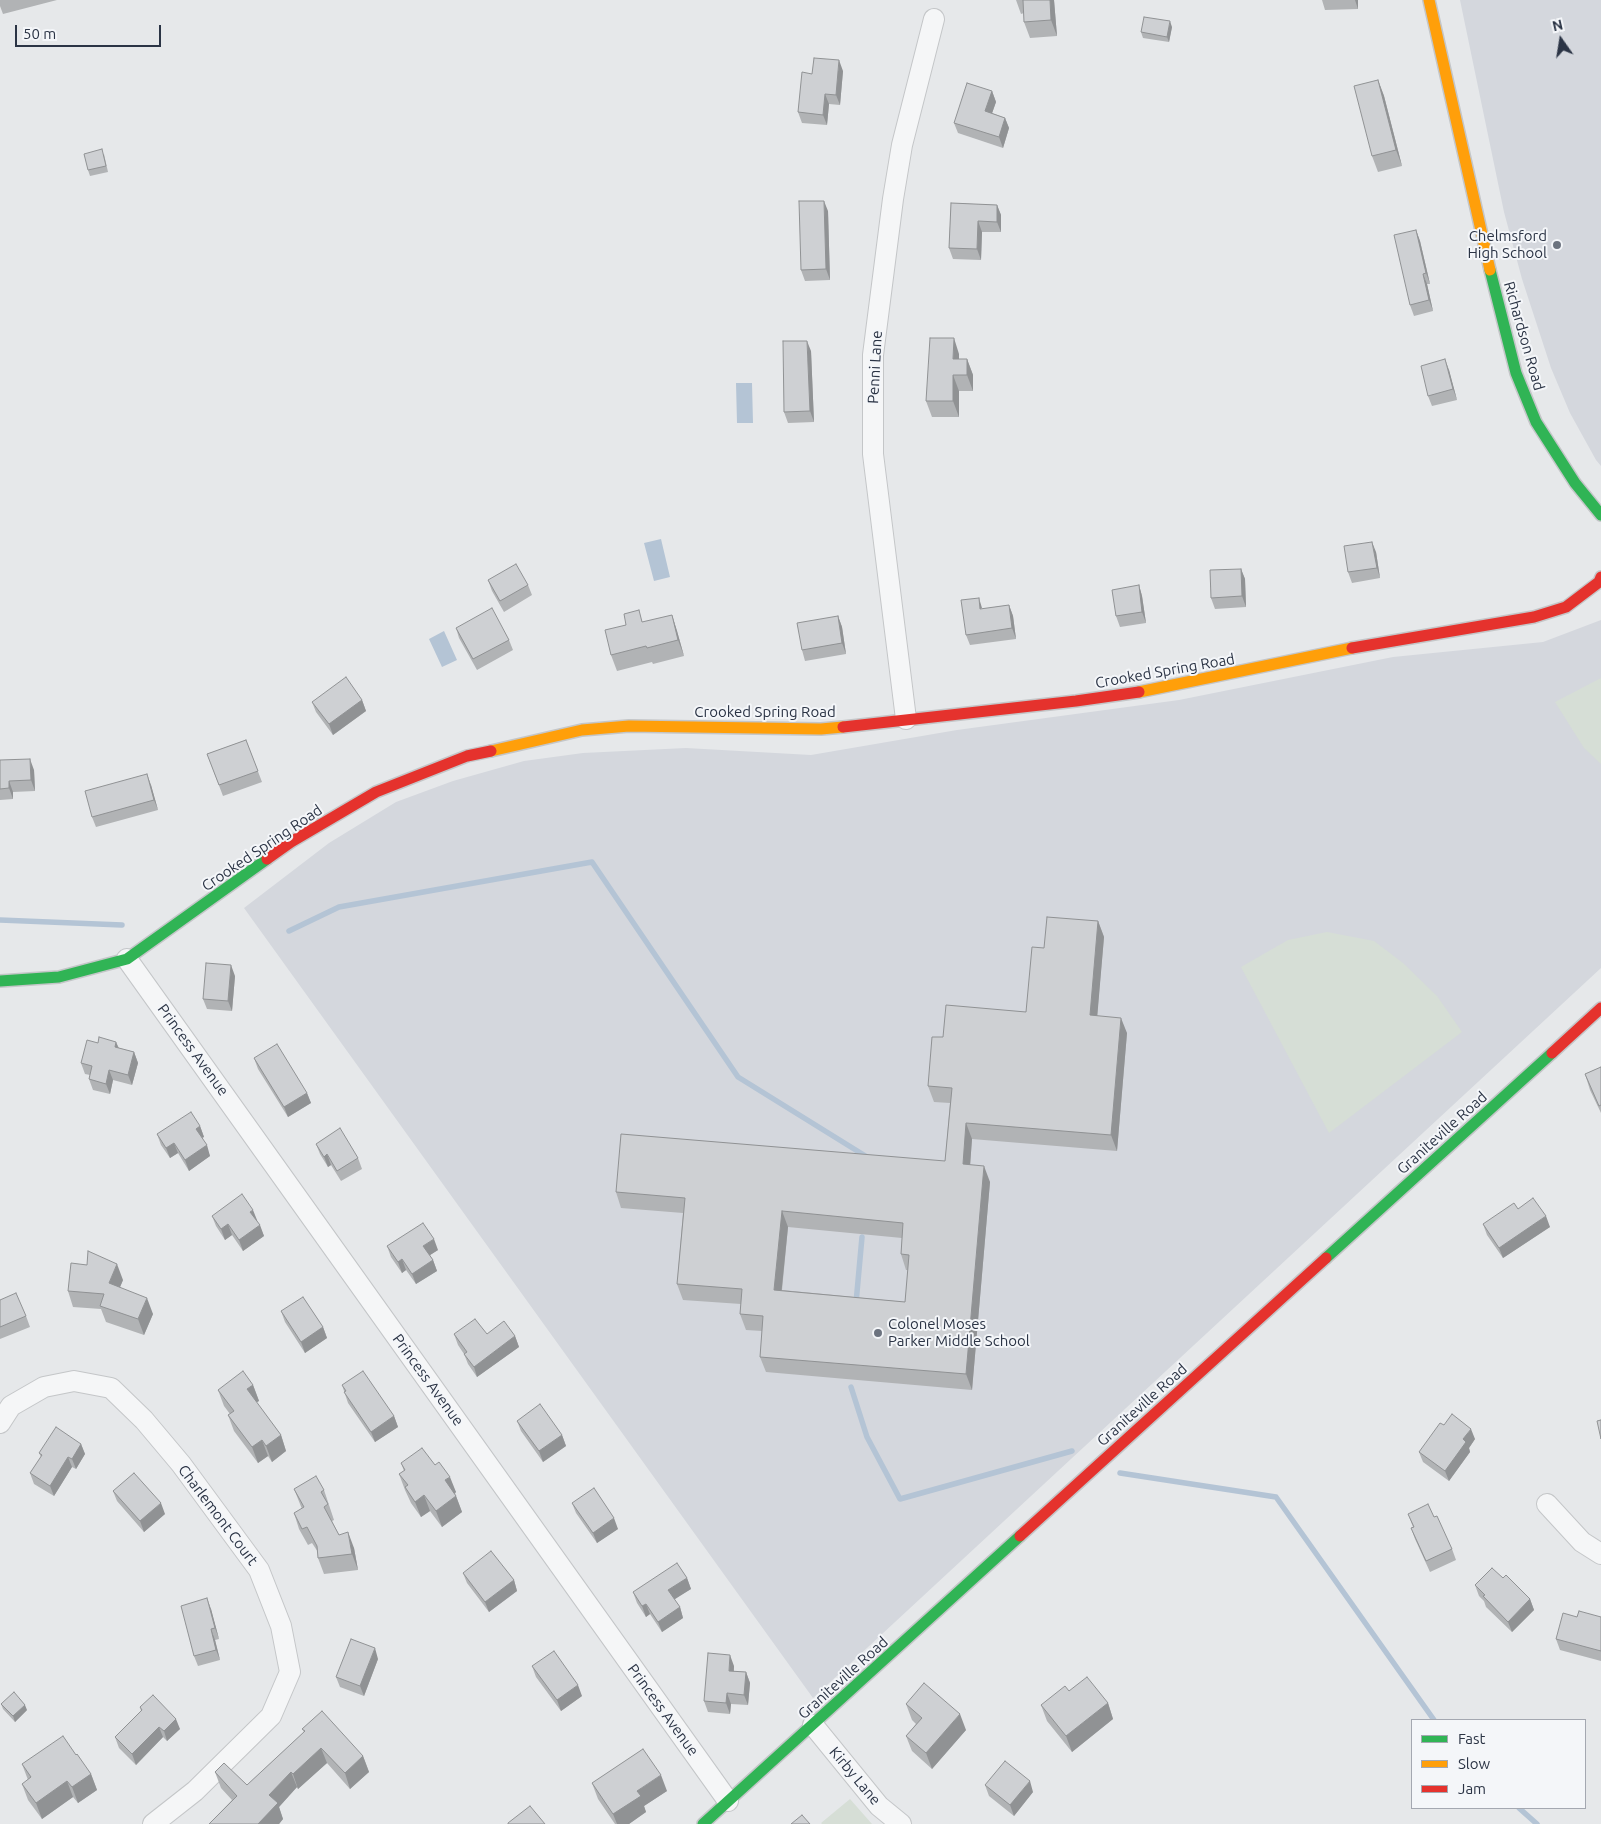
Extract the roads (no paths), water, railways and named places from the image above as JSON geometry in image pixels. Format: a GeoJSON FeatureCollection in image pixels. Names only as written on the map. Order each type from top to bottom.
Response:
{"type":"FeatureCollection","features":[{"type":"Feature","properties":{"kind":"street","name":"Richardson Road"},"geometry":{"type":"LineString","coordinates":[[1429,0],[1480,230],[1516,374],[1536,422],[1575,483],[1601,515]]}},
{"type":"Feature","properties":{"kind":"street","name":"Penni Lane"},"geometry":{"type":"LineString","coordinates":[[906,719],[873,454],[873,355],[893,199],[902,145],[934,19]]}},
{"type":"Feature","properties":{"kind":"street","name":"Crooked Spring Road"},"geometry":{"type":"LineString","coordinates":[[0,981],[59,977],[128,959],[291,842],[376,792],[467,756],[582,730],[629,726],[821,729],[1076,701],[1154,690],[1372,644],[1534,617],[1566,607],[1599,582],[1601,577]]}},
{"type":"Feature","properties":{"kind":"street","name":"Princess Avenue"},"geometry":{"type":"LineString","coordinates":[[128,959],[728,1801]]}},
{"type":"Feature","properties":{"kind":"street","name":"Graniteville Road"},"geometry":{"type":"LineString","coordinates":[[703,1824],[1601,1008]]}},
{"type":"Feature","properties":{"kind":"street","name":"Charlemont Court"},"geometry":{"type":"LineString","coordinates":[[0,1424],[11,1406],[44,1387],[74,1381],[110,1388],[144,1420],[181,1464],[259,1570],[281,1626],[290,1672],[271,1716],[195,1791],[153,1824]]}},
{"type":"Feature","properties":{"kind":"street"},"geometry":{"type":"LineString","coordinates":[[1547,1504],[1582,1542],[1601,1554]]}},
{"type":"Feature","properties":{"kind":"street","name":"Kirby Lane"},"geometry":{"type":"LineString","coordinates":[[813,1726],[879,1806],[901,1824]]}},
{"type":"Feature","properties":{"kind":"water"},"geometry":{"type":"Polygon","coordinates":[[[736,383],[752,383],[753,423],[737,423],[736,383]]]}},
{"type":"Feature","properties":{"kind":"water"},"geometry":{"type":"Polygon","coordinates":[[[661,539],[670,577],[654,581],[644,543],[661,539]]]}},
{"type":"Feature","properties":{"kind":"water"},"geometry":{"type":"Polygon","coordinates":[[[444,631],[457,660],[442,667],[429,639],[444,631]]]}},
{"type":"Feature","properties":{"kind":"waterway"},"geometry":{"type":"LineString","coordinates":[[289,931],[339,907],[592,862],[738,1077],[867,1157]]}},
{"type":"Feature","properties":{"kind":"waterway"},"geometry":{"type":"LineString","coordinates":[[0,920],[122,925]]}},
{"type":"Feature","properties":{"kind":"waterway"},"geometry":{"type":"LineString","coordinates":[[856,1303],[862,1237]]}},
{"type":"Feature","properties":{"kind":"waterway"},"geometry":{"type":"LineString","coordinates":[[851,1387],[867,1437],[900,1499],[1072,1451]]}},
{"type":"Feature","properties":{"kind":"waterway"},"geometry":{"type":"LineString","coordinates":[[1120,1473],[1276,1497],[1433,1719]]}},
{"type":"Feature","properties":{"kind":"waterway"},"geometry":{"type":"LineString","coordinates":[[1520,1809],[1537,1824]]}},
{"type":"Feature","properties":{"kind":"place","name":"Chelmsford High School"},"geometry":{"type":"Point","coordinates":[1557,245]}},
{"type":"Feature","properties":{"kind":"place","name":"Colonel Moses Parker Middle School"},"geometry":{"type":"Point","coordinates":[878,1333]}}]}
